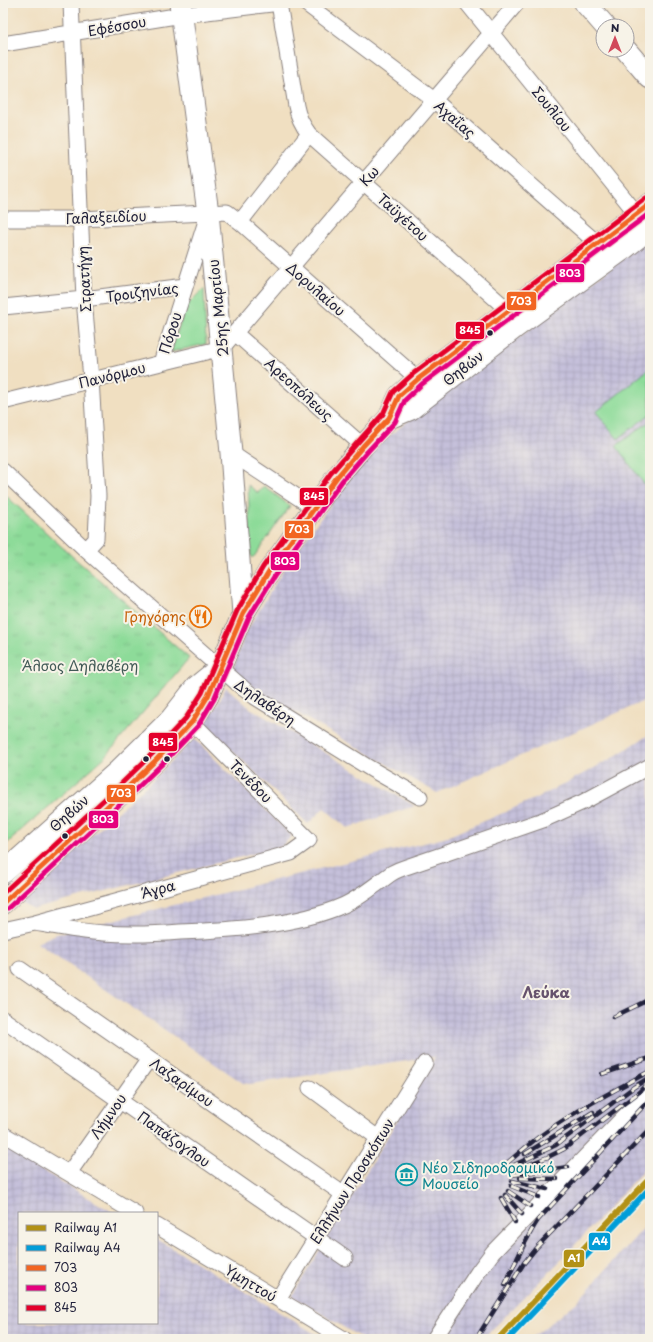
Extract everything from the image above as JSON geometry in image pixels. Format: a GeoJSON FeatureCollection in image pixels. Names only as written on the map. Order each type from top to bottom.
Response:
{"type":"FeatureCollection","features":[{"type":"Feature","properties":{"kind":"main road"},"geometry":{"type":"LineString","coordinates":[[585,3],[598,18]]}},
{"type":"Feature","properties":{"kind":"main road","name":"25ης Μαρτίου"},"geometry":{"type":"LineString","coordinates":[[181,9],[208,212],[222,348],[243,614]]}},
{"type":"Feature","properties":{"kind":"main road"},"geometry":{"type":"LineString","coordinates":[[633,58],[650,78]]}},
{"type":"Feature","properties":{"kind":"main road","name":"Θηβών"},"geometry":{"type":"LineString","coordinates":[[3,903],[127,788],[192,722],[208,696],[243,614],[269,571],[314,508],[363,446],[389,418],[400,396],[418,379],[508,310],[598,244],[646,215]]}},
{"type":"Feature","properties":{"kind":"main road","name":"Θηβών"},"geometry":{"type":"LineString","coordinates":[[389,418],[411,409],[516,327],[625,248],[646,215]]}},
{"type":"Feature","properties":{"kind":"main road","name":"Θηβών"},"geometry":{"type":"LineString","coordinates":[[3,873],[119,770],[171,719],[196,687],[220,669]]}},
{"type":"Feature","properties":{"kind":"street","name":"Στρατήγη"},"geometry":{"type":"LineString","coordinates":[[71,3],[84,299],[91,379],[98,496],[96,539],[86,550]]}},
{"type":"Feature","properties":{"kind":"street","name":"Εφέσσου"},"geometry":{"type":"LineString","coordinates":[[3,44],[72,33],[181,9],[279,3]]}},
{"type":"Feature","properties":{"kind":"street","name":"Ταϋγέτου"},"geometry":{"type":"LineString","coordinates":[[279,3],[298,116],[303,126],[309,134],[508,310]]}},
{"type":"Feature","properties":{"kind":"street","name":"Αχαΐας"},"geometry":{"type":"LineString","coordinates":[[305,3],[434,100],[598,244]]}},
{"type":"Feature","properties":{"kind":"street","name":"Σουλίου"},"geometry":{"type":"LineString","coordinates":[[467,3],[491,34],[646,215]]}},
{"type":"Feature","properties":{"kind":"street","name":"Κω"},"geometry":{"type":"LineString","coordinates":[[222,348],[517,3]]}},
{"type":"Feature","properties":{"kind":"street"},"geometry":{"type":"LineString","coordinates":[[240,222],[309,134]]}},
{"type":"Feature","properties":{"kind":"street","name":"Γαλαξειδίου"},"geometry":{"type":"LineString","coordinates":[[3,219],[81,219],[208,212]]}},
{"type":"Feature","properties":{"kind":"street","name":"Δορυλαίου"},"geometry":{"type":"LineString","coordinates":[[208,212],[226,212],[240,222],[418,379]]}},
{"type":"Feature","properties":{"kind":"street","name":"Πόρου"},"geometry":{"type":"LineString","coordinates":[[161,363],[208,212]]}},
{"type":"Feature","properties":{"kind":"street","name":"Τροιζηνίας"},"geometry":{"type":"LineString","coordinates":[[3,307],[84,299],[185,286]]}},
{"type":"Feature","properties":{"kind":"street","name":"Αρεοπόλεως"},"geometry":{"type":"LineString","coordinates":[[235,333],[363,446]]}},
{"type":"Feature","properties":{"kind":"street","name":"Πανόρμου"},"geometry":{"type":"LineString","coordinates":[[3,402],[91,379],[222,348]]}},
{"type":"Feature","properties":{"kind":"street"},"geometry":{"type":"LineString","coordinates":[[231,453],[314,508]]}},
{"type":"Feature","properties":{"kind":"street","name":"Δηλαβέρη"},"geometry":{"type":"LineString","coordinates":[[3,471],[86,550],[220,669],[255,697],[371,769],[420,797]]}},
{"type":"Feature","properties":{"kind":"street","name":"Τενέδου"},"geometry":{"type":"LineString","coordinates":[[192,722],[309,840]]}},
{"type":"Feature","properties":{"kind":"street"},"geometry":{"type":"LineString","coordinates":[[35,922],[104,933],[160,933],[246,927],[282,922],[322,913],[362,895],[393,873],[403,868],[543,820],[582,802],[650,766]]}},
{"type":"Feature","properties":{"kind":"street","name":"Άγρα"},"geometry":{"type":"LineString","coordinates":[[3,930],[290,853],[309,840]]}},
{"type":"Feature","properties":{"kind":"street","name":"Λαζαρίμου"},"geometry":{"type":"LineString","coordinates":[[20,969],[343,1194]]}},
{"type":"Feature","properties":{"kind":"street","name":"Παπάζογλου"},"geometry":{"type":"LineString","coordinates":[[3,1020],[345,1258]]}},
{"type":"Feature","properties":{"kind":"street","name":"Λήμνου"},"geometry":{"type":"LineString","coordinates":[[69,1173],[149,1059]]}},
{"type":"Feature","properties":{"kind":"street","name":"Ελλήνων Προσκόπων"},"geometry":{"type":"LineString","coordinates":[[278,1299],[425,1063]]}},
{"type":"Feature","properties":{"kind":"street"},"geometry":{"type":"LineString","coordinates":[[310,1088],[378,1138]]}},
{"type":"Feature","properties":{"kind":"street"},"geometry":{"type":"LineString","coordinates":[[434,1339],[493,1252],[650,1090]]}},
{"type":"Feature","properties":{"kind":"street"},"geometry":{"type":"LineString","coordinates":[[3,1134],[133,1212]]}},
{"type":"Feature","properties":{"kind":"street","name":"Υμηττού"},"geometry":{"type":"LineString","coordinates":[[158,1227],[344,1339]]}},
{"type":"Feature","properties":{"kind":"shaded area"},"geometry":{"type":"Polygon","coordinates":[[[650,237],[650,696],[644,701],[437,793],[262,693],[246,682],[233,669],[245,634],[287,564],[359,466],[383,441],[408,421],[650,237]]]}},
{"type":"Feature","properties":{"kind":"shaded area"},"geometry":{"type":"Polygon","coordinates":[[[226,687],[250,708],[415,806],[347,828],[324,808],[308,824],[205,724],[226,687]]]}},
{"type":"Feature","properties":{"kind":"shaded area"},"geometry":{"type":"Polygon","coordinates":[[[650,734],[650,1163],[562,1259],[483,1339],[363,1339],[292,1296],[435,1057],[250,1084],[243,1083],[37,943],[53,935],[444,838],[551,791],[609,760],[650,734]]]}},
{"type":"Feature","properties":{"kind":"shaded area"},"geometry":{"type":"Polygon","coordinates":[[[194,738],[292,836],[281,847],[34,909],[24,904],[21,900],[161,772],[194,738]]]}},
{"type":"Feature","properties":{"kind":"shaded area"},"geometry":{"type":"Polygon","coordinates":[[[3,1147],[112,1212],[18,1212],[18,1324],[158,1324],[158,1240],[324,1339],[3,1339],[3,1147]]]}},
{"type":"Feature","properties":{"kind":"shaded area"},"geometry":{"type":"Polygon","coordinates":[[[650,1221],[650,1339],[530,1339],[576,1303],[650,1221]]]}},
{"type":"Feature","properties":{"kind":"green space"},"geometry":{"type":"Polygon","coordinates":[[[204,289],[206,344],[171,352],[185,307],[204,289]]]}},
{"type":"Feature","properties":{"kind":"green space"},"geometry":{"type":"Polygon","coordinates":[[[649,369],[650,414],[618,439],[596,412],[649,369]]]}},
{"type":"Feature","properties":{"kind":"green space"},"geometry":{"type":"Polygon","coordinates":[[[650,421],[650,492],[616,446],[650,421]]]}},
{"type":"Feature","properties":{"kind":"green space"},"geometry":{"type":"Polygon","coordinates":[[[248,485],[258,493],[264,486],[290,506],[253,558],[251,556],[248,485]]]}},
{"type":"Feature","properties":{"kind":"green space","name":"Άλσος Δηλαβέρη"},"geometry":{"type":"Polygon","coordinates":[[[3,493],[73,557],[189,658],[106,756],[3,847],[3,493]]]}},
{"type":"Feature","properties":{"kind":"railway"},"geometry":{"type":"LineString","coordinates":[[613,1017],[650,999]]}},
{"type":"Feature","properties":{"kind":"railway"},"geometry":{"type":"LineString","coordinates":[[602,1074],[650,1058]]}},
{"type":"Feature","properties":{"kind":"railway"},"geometry":{"type":"LineString","coordinates":[[507,1163],[553,1127],[650,1071]]}},
{"type":"Feature","properties":{"kind":"railway"},"geometry":{"type":"LineString","coordinates":[[510,1167],[556,1145],[634,1087],[650,1077]]}},
{"type":"Feature","properties":{"kind":"railway"},"geometry":{"type":"LineString","coordinates":[[524,1166],[564,1149],[638,1093],[649,1082]]}},
{"type":"Feature","properties":{"kind":"railway"},"geometry":{"type":"LineString","coordinates":[[505,1285],[524,1244],[538,1220],[650,1099]]}},
{"type":"Feature","properties":{"kind":"railway"},"geometry":{"type":"LineString","coordinates":[[525,1154],[593,1112]]}},
{"type":"Feature","properties":{"kind":"railway"},"geometry":{"type":"LineString","coordinates":[[476,1339],[524,1263],[536,1248],[650,1129]]}},
{"type":"Feature","properties":{"kind":"railway"},"geometry":{"type":"LineString","coordinates":[[512,1175],[568,1167]]}},
{"type":"Feature","properties":{"kind":"railway"},"geometry":{"type":"LineString","coordinates":[[520,1178],[557,1179]]}},
{"type":"Feature","properties":{"kind":"railway"},"geometry":{"type":"LineString","coordinates":[[512,1181],[547,1189]]}},
{"type":"Feature","properties":{"kind":"railway"},"geometry":{"type":"LineString","coordinates":[[511,1186],[539,1197]]}},
{"type":"Feature","properties":{"kind":"railway"},"geometry":{"type":"LineString","coordinates":[[508,1191],[530,1206]]}},
{"type":"Feature","properties":{"kind":"railway"},"geometry":{"type":"LineString","coordinates":[[505,1195],[522,1214]]}},
{"type":"Feature","properties":{"kind":"railway"},"geometry":{"type":"LineString","coordinates":[[501,1198],[515,1222]]}},
{"type":"Feature","properties":{"kind":"rail line","name":"A1"},"geometry":{"type":"LineString","coordinates":[[498,1339],[650,1178]]}},
{"type":"Feature","properties":{"kind":"rail line","name":"A4"},"geometry":{"type":"LineString","coordinates":[[508,1339],[650,1188]]}},
{"type":"Feature","properties":{"kind":"transit line","name":"845"},"geometry":{"type":"LineString","coordinates":[[3,893],[122,783],[186,718],[202,693],[237,611],[263,567],[331,473],[383,414],[393,392],[414,373],[646,198]]}},
{"type":"Feature","properties":{"kind":"transit line","name":"703"},"geometry":{"type":"LineString","coordinates":[[3,903],[127,788],[192,722],[208,696],[243,614],[269,571],[337,477],[389,418],[399,396],[418,379],[650,204]]}},
{"type":"Feature","properties":{"kind":"transit line","name":"803"},"geometry":{"type":"LineString","coordinates":[[8,908],[132,793],[198,726],[214,699],[249,617],[275,575],[342,481],[395,422],[405,400],[422,384],[650,213]]}},
{"type":"Feature","properties":{"kind":"place","name":"Γρηγόρης"},"geometry":{"type":"Point","coordinates":[201,616]}},
{"type":"Feature","properties":{"kind":"place","name":"Νέο Σιδηροδρομικό Μουσείο"},"geometry":{"type":"Point","coordinates":[407,1175]}},
{"type":"Feature","properties":{"kind":"district","name":"Λεύκα"},"geometry":{"type":"Point","coordinates":[546,991]}}]}
